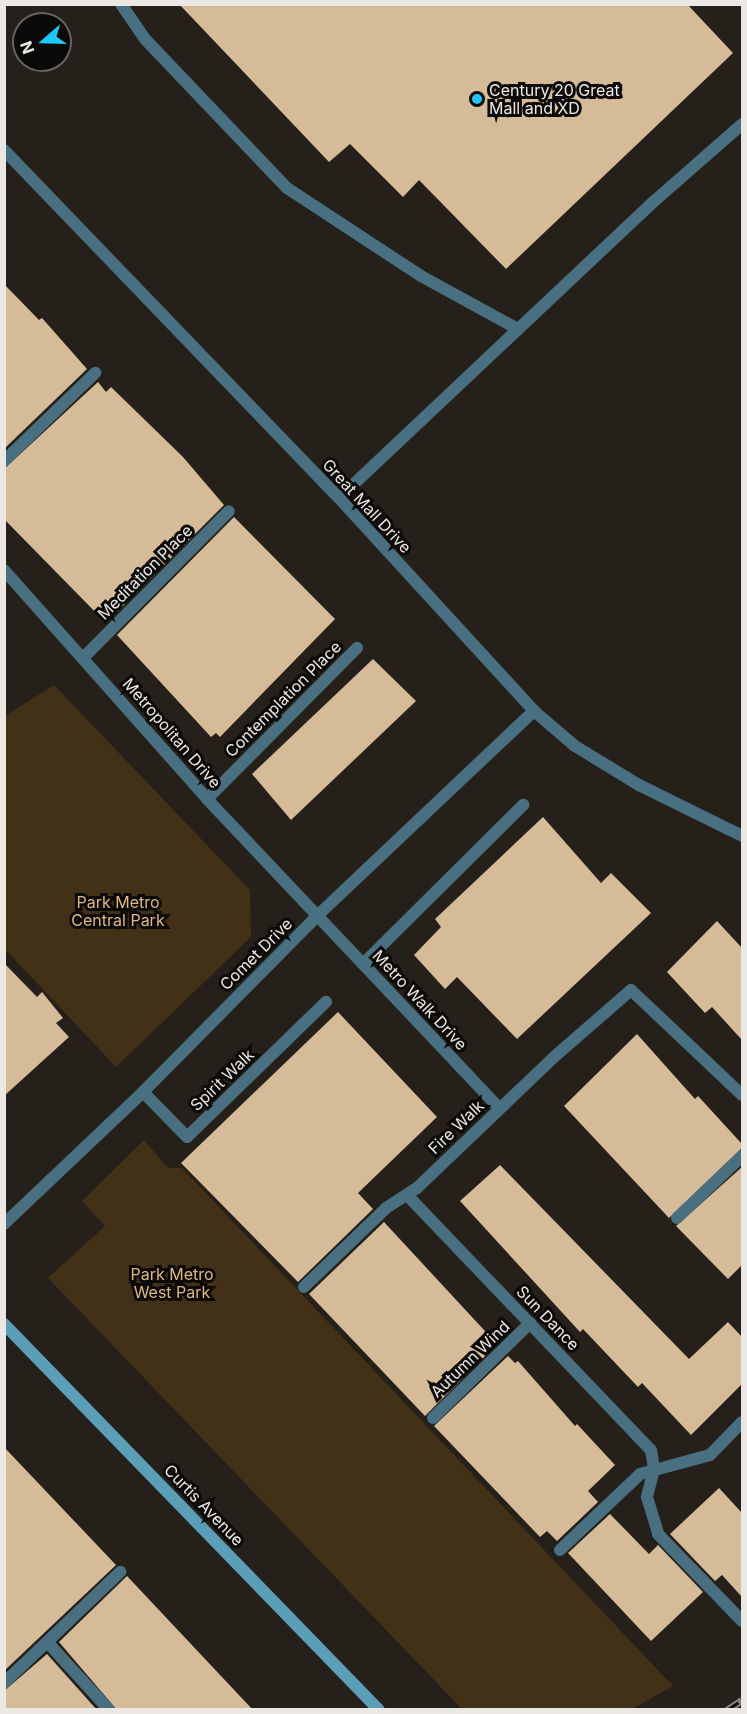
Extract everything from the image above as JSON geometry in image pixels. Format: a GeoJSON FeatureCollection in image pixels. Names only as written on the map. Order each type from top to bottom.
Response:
{"type":"FeatureCollection","features":[{"type":"Feature","properties":{"kind":"street"},"geometry":{"type":"LineString","coordinates":[[122,4],[144,39],[287,188],[421,276],[518,329]]}},
{"type":"Feature","properties":{"kind":"street"},"geometry":{"type":"LineString","coordinates":[[339,498],[518,329],[742,124]]}},
{"type":"Feature","properties":{"kind":"street","name":"Great Mall Drive"},"geometry":{"type":"LineString","coordinates":[[4,150],[339,498],[534,711],[575,746],[694,815],[742,836]]}},
{"type":"Feature","properties":{"kind":"street"},"geometry":{"type":"LineString","coordinates":[[4,461],[95,373]]}},
{"type":"Feature","properties":{"kind":"street","name":"Meditation Place"},"geometry":{"type":"LineString","coordinates":[[85,657],[229,511]]}},
{"type":"Feature","properties":{"kind":"street","name":"Metropolitan Drive"},"geometry":{"type":"LineString","coordinates":[[4,570],[85,657],[207,799],[317,916]]}},
{"type":"Feature","properties":{"kind":"street","name":"Contemplation Place"},"geometry":{"type":"LineString","coordinates":[[207,799],[357,648]]}},
{"type":"Feature","properties":{"kind":"street","name":"Comet Drive"},"geometry":{"type":"LineString","coordinates":[[4,1224],[143,1092],[317,916],[534,711]]}},
{"type":"Feature","properties":{"kind":"street"},"geometry":{"type":"LineString","coordinates":[[363,964],[523,805]]}},
{"type":"Feature","properties":{"kind":"street","name":"Metro Walk Drive"},"geometry":{"type":"LineString","coordinates":[[317,916],[499,1107]]}},
{"type":"Feature","properties":{"kind":"street","name":"Fire Walk"},"geometry":{"type":"LineString","coordinates":[[304,1287],[387,1208],[407,1195],[499,1107],[631,990],[742,1095]]}},
{"type":"Feature","properties":{"kind":"street","name":"Spirit Walk"},"geometry":{"type":"LineString","coordinates":[[143,1092],[187,1137],[326,1002]]}},
{"type":"Feature","properties":{"kind":"street"},"geometry":{"type":"LineString","coordinates":[[677,1218],[742,1156]]}},
{"type":"Feature","properties":{"kind":"street","name":"Sun Dance"},"geometry":{"type":"LineString","coordinates":[[407,1195],[642,1437],[651,1450],[654,1470]]}},
{"type":"Feature","properties":{"kind":"street","name":"Autumn Wind"},"geometry":{"type":"LineString","coordinates":[[433,1418],[530,1323]]}},
{"type":"Feature","properties":{"kind":"street","name":"Curtis Avenue"},"geometry":{"type":"LineString","coordinates":[[4,1324],[379,1710]]}},
{"type":"Feature","properties":{"kind":"street"},"geometry":{"type":"LineString","coordinates":[[560,1550],[640,1474],[710,1455],[742,1422]]}},
{"type":"Feature","properties":{"kind":"street"},"geometry":{"type":"LineString","coordinates":[[654,1470],[647,1497],[658,1534],[742,1622]]}},
{"type":"Feature","properties":{"kind":"street"},"geometry":{"type":"LineString","coordinates":[[4,1683],[49,1644],[120,1572]]}},
{"type":"Feature","properties":{"kind":"street"},"geometry":{"type":"LineString","coordinates":[[49,1644],[109,1710]]}},
{"type":"Feature","properties":{"kind":"green space","name":"Park Metro Central Park"},"geometry":{"type":"Polygon","coordinates":[[[54,685],[250,890],[251,937],[116,1067],[5,949],[5,716],[54,685]]]}},
{"type":"Feature","properties":{"kind":"green space","name":"Park Metro West Park"},"geometry":{"type":"Polygon","coordinates":[[[144,1140],[168,1168],[182,1168],[673,1686],[632,1709],[462,1709],[48,1278],[105,1226],[82,1201],[144,1140]]]}},
{"type":"Feature","properties":{"kind":"building","name":"Century 20 Great Mall and XD"},"geometry":{"type":"Polygon","coordinates":[[[179,4],[687,4],[733,53],[506,269],[419,180],[403,197],[350,144],[329,162],[179,4]]]}},
{"type":"Feature","properties":{"kind":"building"},"geometry":{"type":"Polygon","coordinates":[[[4,284],[39,320],[42,318],[87,369],[4,449],[4,284]]]}},
{"type":"Feature","properties":{"kind":"building"},"geometry":{"type":"Polygon","coordinates":[[[98,382],[106,392],[111,387],[183,457],[224,505],[106,623],[4,519],[4,469],[98,382]]]}},
{"type":"Feature","properties":{"kind":"building"},"geometry":{"type":"Polygon","coordinates":[[[234,517],[335,619],[220,737],[216,733],[211,737],[117,635],[234,517]]]}},
{"type":"Feature","properties":{"kind":"building"},"geometry":{"type":"Polygon","coordinates":[[[373,659],[416,701],[291,820],[252,774],[373,659]]]}},
{"type":"Feature","properties":{"kind":"building"},"geometry":{"type":"Polygon","coordinates":[[[543,817],[601,883],[611,873],[651,913],[517,1039],[457,977],[445,989],[414,955],[441,927],[435,919],[543,817]]]}},
{"type":"Feature","properties":{"kind":"building"},"geometry":{"type":"Polygon","coordinates":[[[717,921],[742,948],[742,1040],[712,1007],[705,1013],[667,972],[717,921]]]}},
{"type":"Feature","properties":{"kind":"building"},"geometry":{"type":"Polygon","coordinates":[[[4,963],[37,997],[42,992],[63,1018],[56,1023],[69,1037],[4,1096],[4,963]]]}},
{"type":"Feature","properties":{"kind":"building"},"geometry":{"type":"Polygon","coordinates":[[[338,1012],[437,1117],[358,1193],[373,1209],[298,1282],[181,1163],[338,1012]]]}},
{"type":"Feature","properties":{"kind":"building"},"geometry":{"type":"Polygon","coordinates":[[[637,1034],[695,1099],[698,1096],[742,1144],[742,1148],[669,1218],[564,1106],[637,1034]]]}},
{"type":"Feature","properties":{"kind":"building"},"geometry":{"type":"Polygon","coordinates":[[[500,1165],[689,1359],[728,1322],[742,1337],[742,1384],[691,1435],[642,1383],[638,1387],[583,1329],[580,1332],[460,1201],[500,1165]]]}},
{"type":"Feature","properties":{"kind":"building"},"geometry":{"type":"Polygon","coordinates":[[[742,1167],[742,1265],[728,1279],[676,1226],[742,1167]]]}},
{"type":"Feature","properties":{"kind":"building"},"geometry":{"type":"Polygon","coordinates":[[[384,1222],[497,1344],[425,1416],[309,1294],[384,1222]]]}},
{"type":"Feature","properties":{"kind":"building"},"geometry":{"type":"Polygon","coordinates":[[[508,1356],[515,1363],[518,1361],[575,1426],[577,1424],[615,1465],[588,1491],[598,1502],[557,1541],[547,1531],[540,1537],[434,1426],[508,1356]]]}},
{"type":"Feature","properties":{"kind":"building"},"geometry":{"type":"Polygon","coordinates":[[[4,1447],[116,1565],[4,1671],[4,1447]]]}},
{"type":"Feature","properties":{"kind":"building"},"geometry":{"type":"Polygon","coordinates":[[[719,1488],[742,1513],[742,1597],[722,1575],[715,1581],[670,1534],[719,1488]]]}},
{"type":"Feature","properties":{"kind":"building"},"geometry":{"type":"Polygon","coordinates":[[[610,1514],[649,1554],[658,1545],[703,1592],[651,1641],[568,1553],[610,1514]]]}},
{"type":"Feature","properties":{"kind":"building"},"geometry":{"type":"Polygon","coordinates":[[[127,1576],[253,1710],[117,1710],[59,1642],[127,1576]]]}},
{"type":"Feature","properties":{"kind":"building"},"geometry":{"type":"Polygon","coordinates":[[[47,1654],[97,1710],[4,1710],[4,1691],[47,1654]]]}},
{"type":"Feature","properties":{"kind":"railway"},"geometry":{"type":"LineString","coordinates":[[727,1710],[742,1700]]}},
{"type":"Feature","properties":{"kind":"place","name":"Century 20 Great Mall and XD"},"geometry":{"type":"Point","coordinates":[477,99]}}]}
